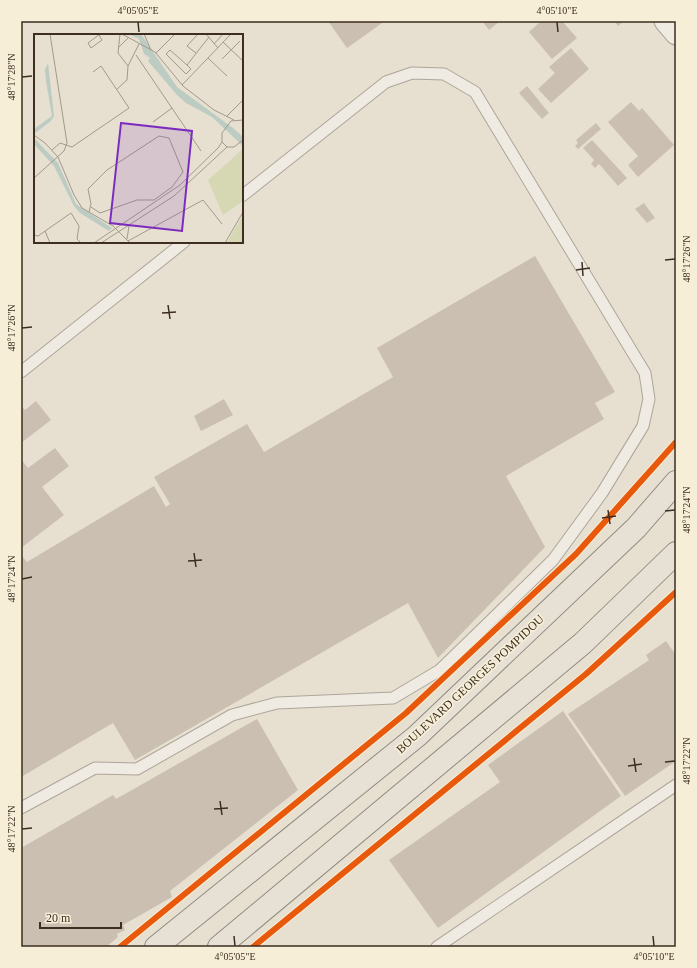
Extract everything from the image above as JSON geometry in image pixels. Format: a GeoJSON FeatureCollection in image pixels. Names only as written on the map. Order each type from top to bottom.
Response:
{"type":"FeatureCollection","features":[{"type":"Feature","properties":{"kind":"main road","name":"BOULEVARD GEORGES POMPIDOU"},"geometry":{"type":"LineString","coordinates":[[156,947],[417,736],[636,528],[676,482]]}},
{"type":"Feature","properties":{"kind":"main road"},"geometry":{"type":"LineString","coordinates":[[219,947],[583,643],[676,554]]}},
{"type":"Feature","properties":{"kind":"street"},"geometry":{"type":"LineString","coordinates":[[665,21],[676,34]]}},
{"type":"Feature","properties":{"kind":"lane"},"geometry":{"type":"LineString","coordinates":[[21,808],[95,768],[137,769],[232,715],[277,702],[393,698],[440,670],[553,560],[602,493],[643,426],[649,399],[644,373],[476,92],[444,74],[412,72],[386,82],[243,195]]}},
{"type":"Feature","properties":{"kind":"lane"},"geometry":{"type":"LineString","coordinates":[[21,372],[183,243]]}},
{"type":"Feature","properties":{"kind":"lane"},"geometry":{"type":"LineString","coordinates":[[437,947],[676,786]]}},
{"type":"Feature","properties":{"kind":"building"},"geometry":{"type":"Polygon","coordinates":[[[328,21],[385,21],[347,48],[328,21]]]}},
{"type":"Feature","properties":{"kind":"building"},"geometry":{"type":"Polygon","coordinates":[[[482,21],[500,21],[489,30],[482,21]]]}},
{"type":"Feature","properties":{"kind":"building"},"geometry":{"type":"Polygon","coordinates":[[[541,21],[562,21],[577,38],[552,59],[529,32],[541,21]]]}},
{"type":"Feature","properties":{"kind":"building"},"geometry":{"type":"Polygon","coordinates":[[[614,21],[624,21],[618,26],[614,21]]]}},
{"type":"Feature","properties":{"kind":"building"},"geometry":{"type":"Polygon","coordinates":[[[571,48],[589,69],[551,103],[538,89],[555,73],[549,67],[571,48]]]}},
{"type":"Feature","properties":{"kind":"building"},"geometry":{"type":"Polygon","coordinates":[[[527,86],[549,113],[542,119],[519,93],[527,86]]]}},
{"type":"Feature","properties":{"kind":"building"},"geometry":{"type":"Polygon","coordinates":[[[631,102],[639,111],[642,108],[674,145],[638,177],[628,165],[638,156],[608,122],[631,102]]]}},
{"type":"Feature","properties":{"kind":"building"},"geometry":{"type":"Polygon","coordinates":[[[596,123],[601,129],[578,149],[575,146],[578,143],[576,140],[596,123]]]}},
{"type":"Feature","properties":{"kind":"building"},"geometry":{"type":"Polygon","coordinates":[[[592,140],[627,178],[618,186],[599,164],[595,168],[591,164],[594,160],[583,148],[592,140]]]}},
{"type":"Feature","properties":{"kind":"building"},"geometry":{"type":"Polygon","coordinates":[[[644,203],[655,218],[647,223],[635,209],[644,203]]]}},
{"type":"Feature","properties":{"kind":"building"},"geometry":{"type":"Polygon","coordinates":[[[535,256],[615,392],[595,403],[604,419],[506,476],[545,547],[438,658],[408,603],[135,760],[113,723],[21,777],[21,555],[27,562],[154,486],[166,507],[170,504],[154,477],[247,424],[264,452],[393,377],[377,348],[535,256]]]}},
{"type":"Feature","properties":{"kind":"building"},"geometry":{"type":"Polygon","coordinates":[[[224,399],[233,415],[201,431],[194,416],[224,399]]]}},
{"type":"Feature","properties":{"kind":"building"},"geometry":{"type":"Polygon","coordinates":[[[36,401],[51,420],[21,443],[21,406],[25,410],[36,401]]]}},
{"type":"Feature","properties":{"kind":"building"},"geometry":{"type":"Polygon","coordinates":[[[55,448],[69,466],[42,487],[64,515],[21,548],[21,459],[28,468],[55,448]]]}},
{"type":"Feature","properties":{"kind":"building"},"geometry":{"type":"Polygon","coordinates":[[[666,641],[676,655],[676,761],[625,796],[568,714],[649,660],[646,655],[666,641]]]}},
{"type":"Feature","properties":{"kind":"building"},"geometry":{"type":"Polygon","coordinates":[[[563,711],[621,796],[438,928],[389,860],[500,782],[488,765],[563,711]]]}},
{"type":"Feature","properties":{"kind":"building"},"geometry":{"type":"Polygon","coordinates":[[[257,719],[298,790],[170,891],[172,897],[123,925],[125,930],[117,934],[118,937],[106,947],[21,947],[21,848],[113,795],[116,799],[257,719]]]}},
{"type":"Feature","properties":{"kind":"cycle path"},"geometry":{"type":"LineString","coordinates":[[120,947],[406,713],[576,554],[676,442]]}},
{"type":"Feature","properties":{"kind":"cycle path"},"geometry":{"type":"LineString","coordinates":[[253,947],[586,674],[676,592]]}}]}
